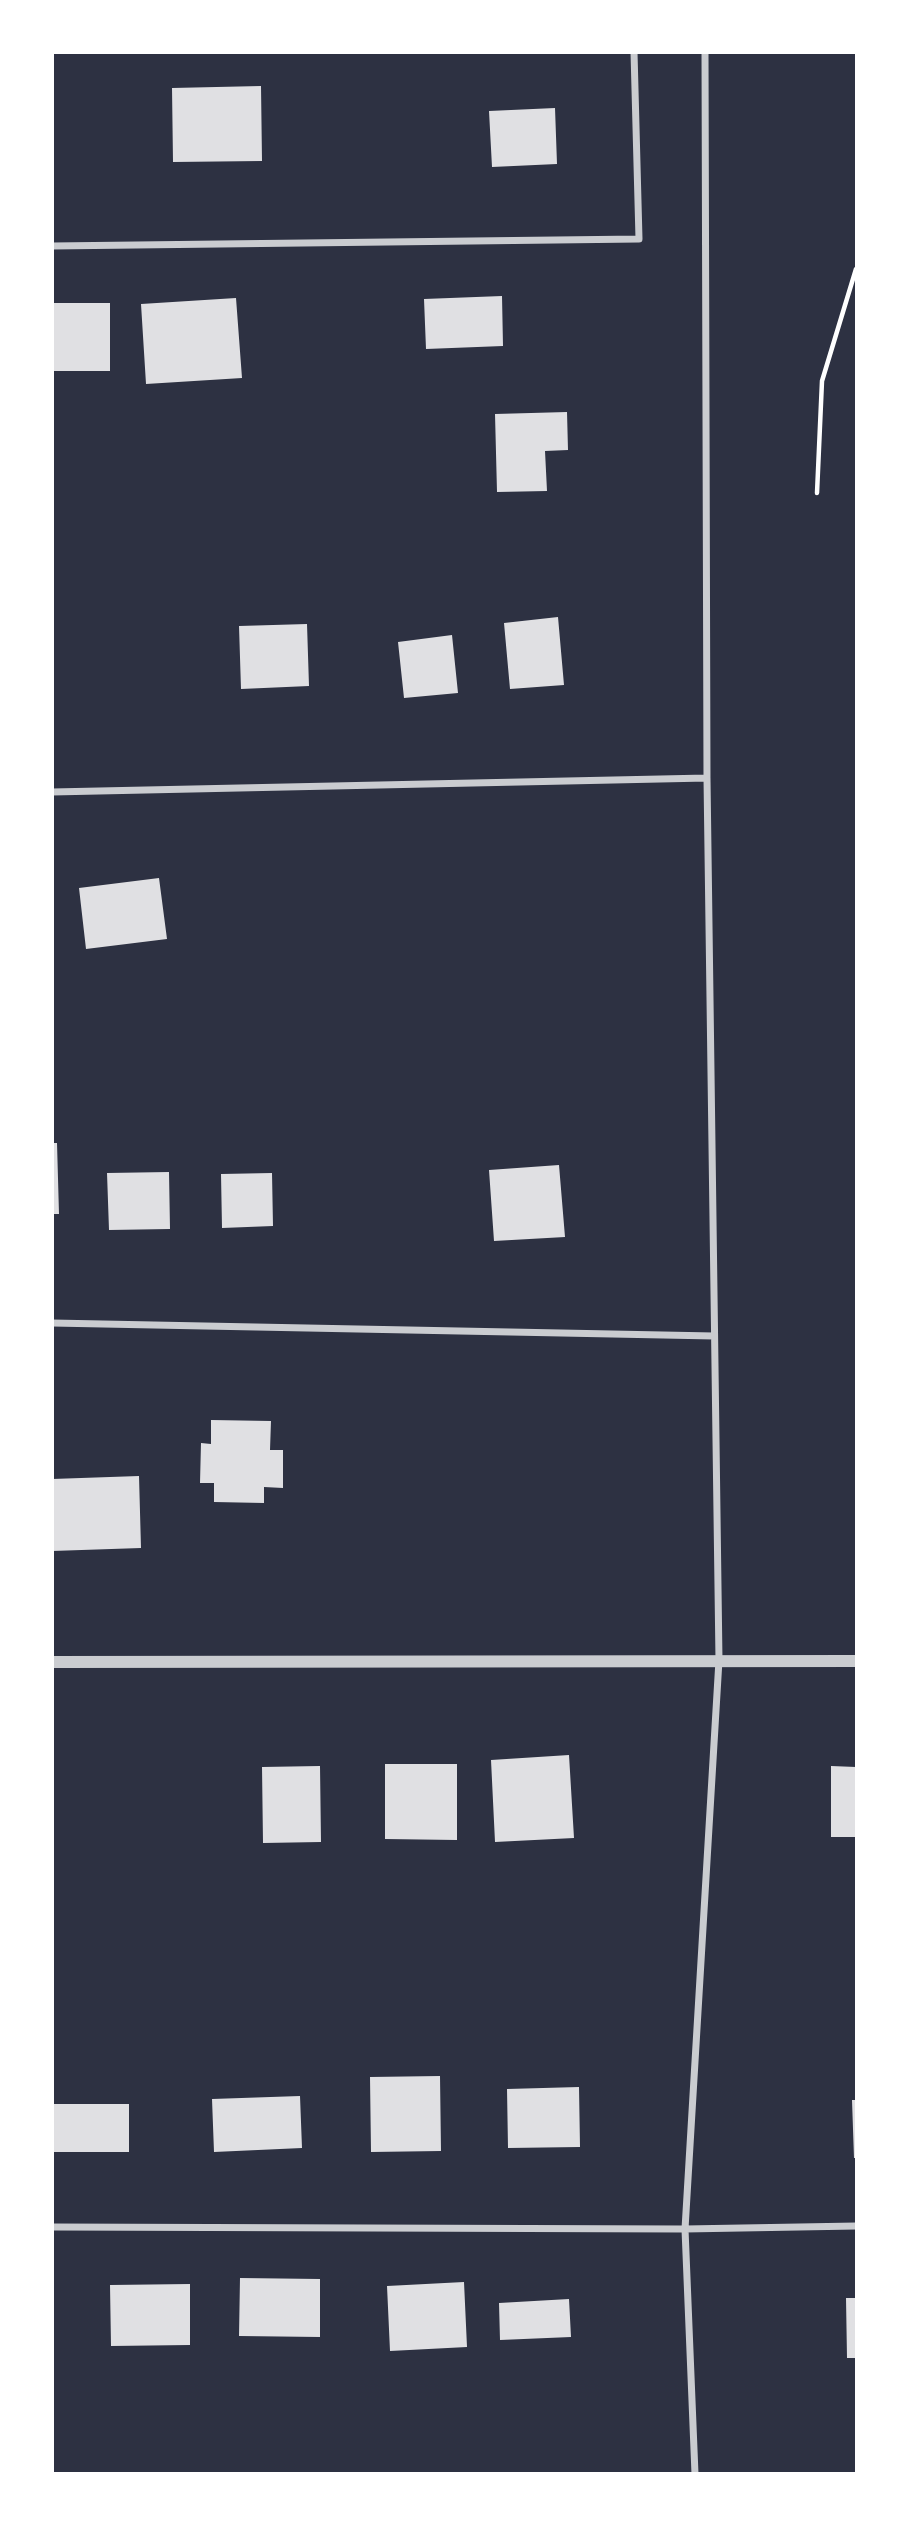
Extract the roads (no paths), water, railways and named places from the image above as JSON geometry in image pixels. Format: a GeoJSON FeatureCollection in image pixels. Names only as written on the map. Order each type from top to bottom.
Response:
{"type":"FeatureCollection","features":[{"type":"Feature","properties":{"kind":"street"},"geometry":{"type":"LineString","coordinates":[[52,246],[639,239],[634,52]]}},
{"type":"Feature","properties":{"kind":"street"},"geometry":{"type":"LineString","coordinates":[[695,2473],[685,2229],[719,1660],[707,778],[705,52]]}},
{"type":"Feature","properties":{"kind":"street"},"geometry":{"type":"LineString","coordinates":[[52,792],[707,778]]}},
{"type":"Feature","properties":{"kind":"street"},"geometry":{"type":"LineString","coordinates":[[52,1322],[714,1336]]}},
{"type":"Feature","properties":{"kind":"street"},"geometry":{"type":"LineString","coordinates":[[52,1662],[856,1661]]}},
{"type":"Feature","properties":{"kind":"street"},"geometry":{"type":"LineString","coordinates":[[52,2227],[685,2229],[856,2226]]}}]}
